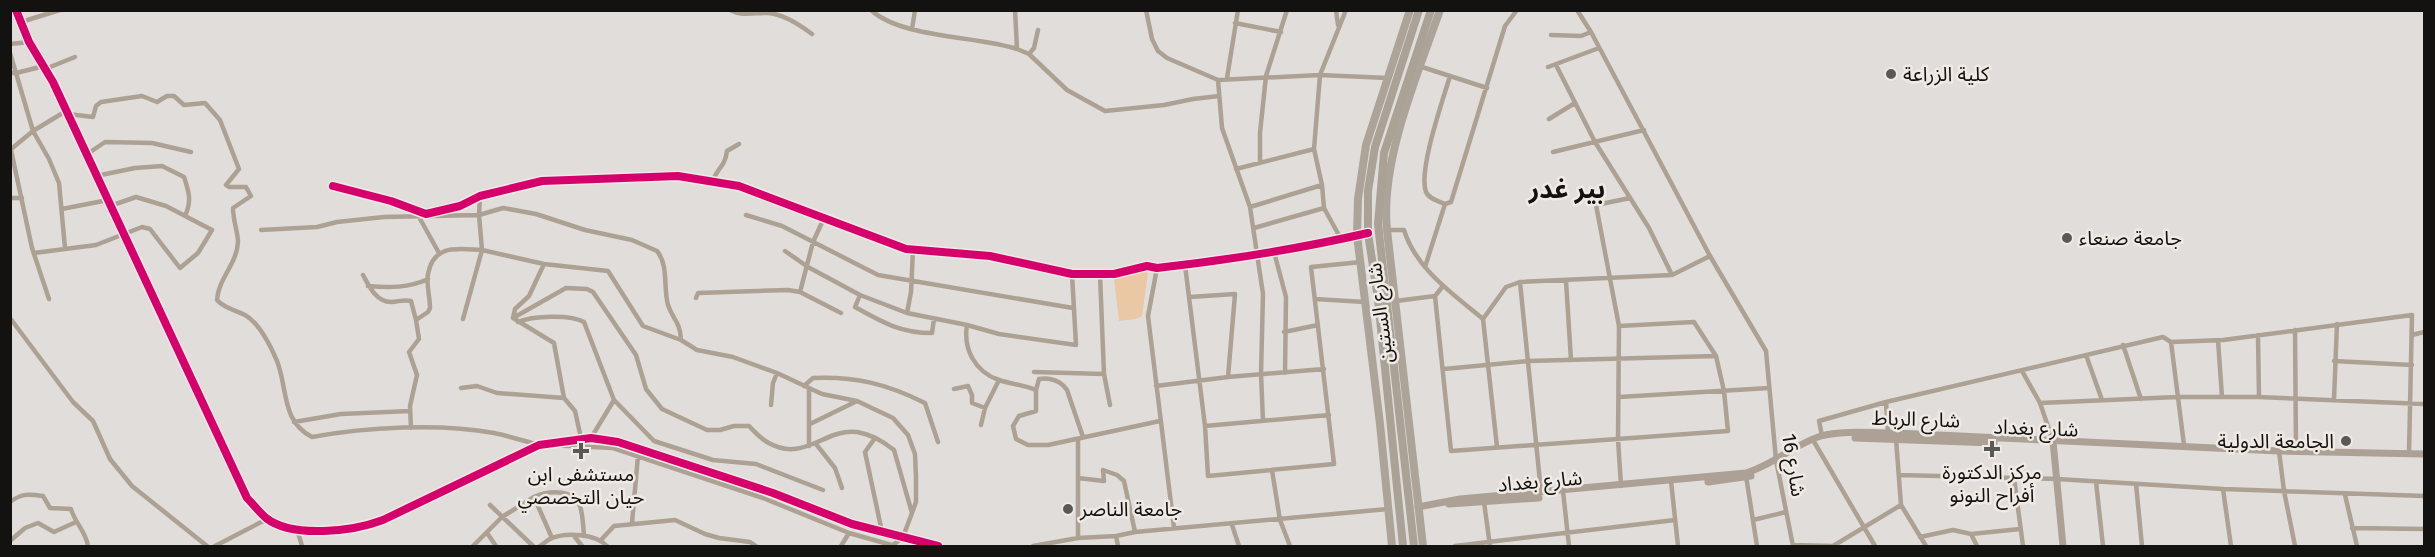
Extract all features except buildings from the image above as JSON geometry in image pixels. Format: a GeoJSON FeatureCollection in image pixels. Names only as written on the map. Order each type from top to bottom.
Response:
{"type":"FeatureCollection","features":[{"type":"Feature","properties":{"kind":"highway","name":"شارع الستين"},"geometry":{"type":"LineString","coordinates":[[1404,546],[1378,299],[1368,233],[1368,191],[1375,147],[1400,55],[1419,10]]}},
{"type":"Feature","properties":{"kind":"highway","name":"شارع الستين"},"geometry":{"type":"LineString","coordinates":[[1414,546],[1404,418],[1384,226],[1384,153],[1417,65],[1431,10]]}},
{"type":"Feature","properties":{"kind":"highway"},"geometry":{"type":"LineString","coordinates":[[1380,423],[1390,423]]}},
{"type":"Feature","properties":{"kind":"main road","name":"شارع الستين"},"geometry":{"type":"LineString","coordinates":[[1392,546],[1380,423],[1357,235],[1359,180],[1366,145],[1388,78],[1400,55],[1410,10]]}},
{"type":"Feature","properties":{"kind":"main road","name":"شارع الستين"},"geometry":{"type":"LineString","coordinates":[[1417,65],[1440,10]]}},
{"type":"Feature","properties":{"kind":"main road","name":"شارع الستين"},"geometry":{"type":"LineString","coordinates":[[1384,226],[1396,301],[1404,418],[1423,546]]}},
{"type":"Feature","properties":{"kind":"street"},"geometry":{"type":"LineString","coordinates":[[16,10],[67,112],[247,498],[267,519],[297,529],[327,531],[356,529],[384,520],[538,445],[591,438],[618,442],[773,493],[852,524],[938,546]]}},
{"type":"Feature","properties":{"kind":"street"},"geometry":{"type":"LineString","coordinates":[[21,22],[60,10]]}},
{"type":"Feature","properties":{"kind":"street"},"geometry":{"type":"LineString","coordinates":[[730,10],[752,15],[771,13],[801,26],[812,34]]}},
{"type":"Feature","properties":{"kind":"street"},"geometry":{"type":"LineString","coordinates":[[871,10],[891,22],[912,29],[1017,49],[1029,54],[1067,90],[1083,101],[1105,111],[1219,96]]}},
{"type":"Feature","properties":{"kind":"street"},"geometry":{"type":"LineString","coordinates":[[912,29],[915,10]]}},
{"type":"Feature","properties":{"kind":"street"},"geometry":{"type":"LineString","coordinates":[[1015,10],[1017,49]]}},
{"type":"Feature","properties":{"kind":"street"},"geometry":{"type":"LineString","coordinates":[[1146,10],[1152,39],[1158,51],[1167,58],[1218,80],[1320,75],[1388,78]]}},
{"type":"Feature","properties":{"kind":"street"},"geometry":{"type":"LineString","coordinates":[[1260,162],[1260,133],[1266,76],[1287,10]]}},
{"type":"Feature","properties":{"kind":"street"},"geometry":{"type":"LineString","coordinates":[[1336,10],[1338,25]]}},
{"type":"Feature","properties":{"kind":"street"},"geometry":{"type":"LineString","coordinates":[[1341,239],[1324,208],[1322,185],[1314,149],[1320,75],[1338,25],[1346,10]]}},
{"type":"Feature","properties":{"kind":"street"},"geometry":{"type":"LineString","coordinates":[[1450,76],[1428,153],[1425,179],[1426,193],[1430,198],[1445,204],[1451,202],[1488,88],[1505,26],[1517,10]]}},
{"type":"Feature","properties":{"kind":"street","name":"شارع 16"},"geometry":{"type":"LineString","coordinates":[[1577,10],[1644,130],[1710,256],[1766,351],[1776,463],[1793,546]]}},
{"type":"Feature","properties":{"kind":"street"},"geometry":{"type":"LineString","coordinates":[[1227,78],[1238,11]]}},
{"type":"Feature","properties":{"kind":"street"},"geometry":{"type":"LineString","coordinates":[[1235,24],[1281,32]]}},
{"type":"Feature","properties":{"kind":"street"},"geometry":{"type":"LineString","coordinates":[[1029,54],[1034,48],[1038,30]]}},
{"type":"Feature","properties":{"kind":"street"},"geometry":{"type":"LineString","coordinates":[[1551,35],[1581,36],[1591,32]]}},
{"type":"Feature","properties":{"kind":"street"},"geometry":{"type":"LineString","coordinates":[[10,44],[30,42]]}},
{"type":"Feature","properties":{"kind":"street"},"geometry":{"type":"LineString","coordinates":[[1548,67],[1599,48]]}},
{"type":"Feature","properties":{"kind":"street"},"geometry":{"type":"LineString","coordinates":[[10,53],[14,73],[33,131],[59,183],[65,248]]}},
{"type":"Feature","properties":{"kind":"street"},"geometry":{"type":"LineString","coordinates":[[14,73],[44,68],[75,57]]}},
{"type":"Feature","properties":{"kind":"street"},"geometry":{"type":"LineString","coordinates":[[1417,65],[1488,88]]}},
{"type":"Feature","properties":{"kind":"street"},"geometry":{"type":"LineString","coordinates":[[1556,65],[1594,142],[1649,228],[1672,275]]}},
{"type":"Feature","properties":{"kind":"street"},"geometry":{"type":"LineString","coordinates":[[1218,80],[1222,128],[1250,207],[1258,253],[1263,294],[1261,374],[1263,421]]}},
{"type":"Feature","properties":{"kind":"street"},"geometry":{"type":"LineString","coordinates":[[50,299],[34,253],[11,150],[33,131],[67,112],[93,117],[96,105],[101,102],[142,96],[157,102],[167,96],[174,96],[184,105],[206,103],[220,120],[239,169],[226,184],[229,187],[246,187],[251,196],[233,208],[233,222],[238,241],[232,267],[220,284],[217,300],[222,306],[251,320],[260,332],[277,361],[285,403],[294,422],[302,432],[312,437],[389,428],[411,428],[493,433],[538,445],[613,448],[763,498],[849,533],[893,546],[903,537],[916,502],[915,454],[908,435],[893,418],[856,401],[822,394],[777,373],[733,357],[697,350],[681,340],[643,327],[608,271],[544,264],[482,250],[452,248],[439,253],[428,274],[430,308],[416,320]]}},
{"type":"Feature","properties":{"kind":"street"},"geometry":{"type":"LineString","coordinates":[[1549,119],[1575,103]]}},
{"type":"Feature","properties":{"kind":"street"},"geometry":{"type":"LineString","coordinates":[[1553,152],[1644,130]]}},
{"type":"Feature","properties":{"kind":"street"},"geometry":{"type":"LineString","coordinates":[[86,155],[105,142],[152,143],[190,152]]}},
{"type":"Feature","properties":{"kind":"street"},"geometry":{"type":"LineString","coordinates":[[713,181],[725,163],[727,151],[739,144]]}},
{"type":"Feature","properties":{"kind":"street"},"geometry":{"type":"LineString","coordinates":[[1236,169],[1314,149]]}},
{"type":"Feature","properties":{"kind":"street"},"geometry":{"type":"LineString","coordinates":[[96,176],[135,168],[162,166],[184,177],[190,195],[190,205],[185,216]]}},
{"type":"Feature","properties":{"kind":"street"},"geometry":{"type":"LineString","coordinates":[[333,186],[392,201],[426,214],[460,206],[480,196],[542,181],[678,176],[739,186],[865,235],[913,250],[990,256],[1072,274],[1114,274],[1147,266],[1157,268],[1185,265],[1274,252],[1368,233]]}},
{"type":"Feature","properties":{"kind":"street"},"geometry":{"type":"LineString","coordinates":[[1250,207],[1322,185]]}},
{"type":"Feature","properties":{"kind":"street"},"geometry":{"type":"LineString","coordinates":[[463,319],[482,250],[480,196]]}},
{"type":"Feature","properties":{"kind":"street"},"geometry":{"type":"LineString","coordinates":[[10,198],[22,198]]}},
{"type":"Feature","properties":{"kind":"street"},"geometry":{"type":"LineString","coordinates":[[34,253],[96,245],[142,227],[150,229],[180,268],[198,253],[212,230],[165,206],[136,198],[110,206]]}},
{"type":"Feature","properties":{"kind":"street"},"geometry":{"type":"LineString","coordinates":[[1621,486],[1618,439],[1619,326],[1596,205],[1630,198]]}},
{"type":"Feature","properties":{"kind":"street"},"geometry":{"type":"LineString","coordinates":[[62,209],[108,200]]}},
{"type":"Feature","properties":{"kind":"street"},"geometry":{"type":"LineString","coordinates":[[1425,267],[1445,204]]}},
{"type":"Feature","properties":{"kind":"street"},"geometry":{"type":"LineString","coordinates":[[261,230],[317,227],[337,222],[384,217],[479,215],[504,208],[536,214],[585,230],[632,240],[657,251],[665,267],[669,307],[680,326],[681,340]]}},
{"type":"Feature","properties":{"kind":"street"},"geometry":{"type":"LineString","coordinates":[[1254,228],[1324,208]]}},
{"type":"Feature","properties":{"kind":"street"},"geometry":{"type":"LineString","coordinates":[[746,215],[782,226],[878,275],[1073,308]]}},
{"type":"Feature","properties":{"kind":"street"},"geometry":{"type":"LineString","coordinates":[[418,217],[439,253]]}},
{"type":"Feature","properties":{"kind":"street"},"geometry":{"type":"LineString","coordinates":[[800,292],[813,242],[824,218]]}},
{"type":"Feature","properties":{"kind":"street"},"geometry":{"type":"LineString","coordinates":[[1384,226],[1404,230],[1409,245],[1425,267],[1443,286],[1483,319]]}},
{"type":"Feature","properties":{"kind":"street"},"geometry":{"type":"LineString","coordinates":[[907,313],[911,292],[913,250]]}},
{"type":"Feature","properties":{"kind":"street"},"geometry":{"type":"LineString","coordinates":[[785,251],[808,267],[860,295],[907,313],[999,334],[1076,345],[1072,274]]}},
{"type":"Feature","properties":{"kind":"street"},"geometry":{"type":"LineString","coordinates":[[1274,252],[1286,297],[1285,373]]}},
{"type":"Feature","properties":{"kind":"street"},"geometry":{"type":"LineString","coordinates":[[1497,447],[1483,319],[1506,286],[1520,282],[1672,275],[1710,256]]}},
{"type":"Feature","properties":{"kind":"street"},"geometry":{"type":"LineString","coordinates":[[1185,265],[1205,426],[1208,476],[1334,464],[1311,267],[1361,262]]}},
{"type":"Feature","properties":{"kind":"street"},"geometry":{"type":"LineString","coordinates":[[516,320],[515,309],[529,296],[544,264]]}},
{"type":"Feature","properties":{"kind":"street"},"geometry":{"type":"LineString","coordinates":[[1157,268],[1148,316],[1174,528]]}},
{"type":"Feature","properties":{"kind":"street"},"geometry":{"type":"LineString","coordinates":[[363,275],[370,290],[388,302],[405,300],[411,302],[419,339],[409,352],[417,375],[410,411],[411,428]]}},
{"type":"Feature","properties":{"kind":"street"},"geometry":{"type":"LineString","coordinates":[[1100,275],[1104,374],[1110,405]]}},
{"type":"Feature","properties":{"kind":"street"},"geometry":{"type":"LineString","coordinates":[[368,286],[392,288],[428,279]]}},
{"type":"Feature","properties":{"kind":"street"},"geometry":{"type":"LineString","coordinates":[[1566,281],[1571,360]]}},
{"type":"Feature","properties":{"kind":"street"},"geometry":{"type":"LineString","coordinates":[[1520,282],[1542,493]]}},
{"type":"Feature","properties":{"kind":"street"},"geometry":{"type":"LineString","coordinates":[[1396,301],[1435,296],[1443,286]]}},
{"type":"Feature","properties":{"kind":"street"},"geometry":{"type":"LineString","coordinates":[[516,320],[566,288],[593,292],[636,355],[646,389],[662,409],[707,430],[749,426],[766,441],[787,448],[809,446],[841,433],[856,432],[875,438],[894,450],[912,513]]}},
{"type":"Feature","properties":{"kind":"street"},"geometry":{"type":"LineString","coordinates":[[696,298],[698,293],[788,290],[800,292],[841,313]]}},
{"type":"Feature","properties":{"kind":"street"},"geometry":{"type":"LineString","coordinates":[[1190,297],[1235,294],[1228,377]]}},
{"type":"Feature","properties":{"kind":"street"},"geometry":{"type":"LineString","coordinates":[[860,295],[855,307],[896,329],[911,333],[932,333],[934,319]]}},
{"type":"Feature","properties":{"kind":"street"},"geometry":{"type":"LineString","coordinates":[[1435,296],[1451,451],[1728,431],[1724,390],[1716,356],[1694,322],[1619,326]]}},
{"type":"Feature","properties":{"kind":"street"},"geometry":{"type":"LineString","coordinates":[[1315,299],[1365,302]]}},
{"type":"Feature","properties":{"kind":"street"},"geometry":{"type":"LineString","coordinates":[[1822,436],[1819,421],[1886,402],[2123,345],[2163,338],[2171,342],[2218,340],[2412,315],[2412,404],[2409,453]]}},
{"type":"Feature","properties":{"kind":"street"},"geometry":{"type":"LineString","coordinates":[[516,320],[530,317],[543,319],[576,317],[584,322],[614,399],[654,441],[713,460],[756,464],[823,490]]}},
{"type":"Feature","properties":{"kind":"street"},"geometry":{"type":"LineString","coordinates":[[10,318],[73,402],[93,422],[110,459],[132,486],[207,546]]}},
{"type":"Feature","properties":{"kind":"street"},"geometry":{"type":"LineString","coordinates":[[516,320],[554,343],[564,398],[575,411],[581,438]]}},
{"type":"Feature","properties":{"kind":"street"},"geometry":{"type":"LineString","coordinates":[[2334,399],[2337,324]]}},
{"type":"Feature","properties":{"kind":"street"},"geometry":{"type":"LineString","coordinates":[[967,325],[965,338],[970,354],[986,374],[1036,390]]}},
{"type":"Feature","properties":{"kind":"street"},"geometry":{"type":"LineString","coordinates":[[1284,332],[1318,325]]}},
{"type":"Feature","properties":{"kind":"street"},"geometry":{"type":"LineString","coordinates":[[2295,330],[2296,451]]}},
{"type":"Feature","properties":{"kind":"street"},"geometry":{"type":"LineString","coordinates":[[2412,335],[2424,332]]}},
{"type":"Feature","properties":{"kind":"street"},"geometry":{"type":"LineString","coordinates":[[2258,335],[2259,397]]}},
{"type":"Feature","properties":{"kind":"street"},"geometry":{"type":"LineString","coordinates":[[2218,340],[2222,397]]}},
{"type":"Feature","properties":{"kind":"street"},"geometry":{"type":"LineString","coordinates":[[2171,342],[2184,445]]}},
{"type":"Feature","properties":{"kind":"street"},"geometry":{"type":"LineString","coordinates":[[2123,345],[2141,399]]}},
{"type":"Feature","properties":{"kind":"street"},"geometry":{"type":"LineString","coordinates":[[2086,355],[2102,400]]}},
{"type":"Feature","properties":{"kind":"street"},"geometry":{"type":"LineString","coordinates":[[1444,369],[1528,361],[1716,356]]}},
{"type":"Feature","properties":{"kind":"street"},"geometry":{"type":"LineString","coordinates":[[2334,361],[2412,366]]}},
{"type":"Feature","properties":{"kind":"street"},"geometry":{"type":"LineString","coordinates":[[1156,386],[1324,369]]}},
{"type":"Feature","properties":{"kind":"street"},"geometry":{"type":"LineString","coordinates":[[2022,370],[2040,403],[2054,443],[2063,546]]}},
{"type":"Feature","properties":{"kind":"street"},"geometry":{"type":"LineString","coordinates":[[1034,372],[1092,376],[1104,374]]}},
{"type":"Feature","properties":{"kind":"street"},"geometry":{"type":"LineString","coordinates":[[771,405],[772,383],[777,373]]}},
{"type":"Feature","properties":{"kind":"street"},"geometry":{"type":"LineString","coordinates":[[809,446],[810,424],[806,388],[813,378],[840,377],[867,380],[925,402],[938,442]]}},
{"type":"Feature","properties":{"kind":"street"},"geometry":{"type":"LineString","coordinates":[[1083,437],[1067,390],[1062,384],[1053,380],[1039,379],[1036,390],[1036,411],[1019,416],[1015,421],[1013,433],[1016,439],[1028,445],[1048,445],[1078,440],[1160,421]]}},
{"type":"Feature","properties":{"kind":"street"},"geometry":{"type":"LineString","coordinates":[[981,425],[985,408],[999,380]]}},
{"type":"Feature","properties":{"kind":"street"},"geometry":{"type":"LineString","coordinates":[[461,388],[477,386],[497,393],[564,398]]}},
{"type":"Feature","properties":{"kind":"street"},"geometry":{"type":"LineString","coordinates":[[954,389],[968,386],[972,395],[972,403],[985,408]]}},
{"type":"Feature","properties":{"kind":"street"},"geometry":{"type":"LineString","coordinates":[[1619,397],[1769,388]]}},
{"type":"Feature","properties":{"kind":"street"},"geometry":{"type":"LineString","coordinates":[[2040,403],[2177,397],[2295,397],[2424,404]]}},
{"type":"Feature","properties":{"kind":"street"},"geometry":{"type":"LineString","coordinates":[[591,438],[614,399]]}},
{"type":"Feature","properties":{"kind":"street"},"geometry":{"type":"LineString","coordinates":[[810,424],[856,401]]}},
{"type":"Feature","properties":{"kind":"street"},"geometry":{"type":"LineString","coordinates":[[1886,402],[1888,433]]}},
{"type":"Feature","properties":{"kind":"street"},"geometry":{"type":"LineString","coordinates":[[294,422],[342,414],[410,411]]}},
{"type":"Feature","properties":{"kind":"street"},"geometry":{"type":"LineString","coordinates":[[1205,426],[1329,415]]}},
{"type":"Feature","properties":{"kind":"street","name":"شارع الرباط"},"geometry":{"type":"LineString","coordinates":[[1814,442],[1822,436],[1888,433],[1896,436]]}},
{"type":"Feature","properties":{"kind":"street"},"geometry":{"type":"LineString","coordinates":[[1896,436],[1902,505],[1926,546]]}},
{"type":"Feature","properties":{"kind":"street","name":"شارع بغداد"},"geometry":{"type":"LineString","coordinates":[[1746,475],[1776,463],[1814,442],[1896,436],[2279,452],[2424,455]]}},
{"type":"Feature","properties":{"kind":"street"},"geometry":{"type":"LineString","coordinates":[[875,438],[865,452],[882,532]]}},
{"type":"Feature","properties":{"kind":"street"},"geometry":{"type":"LineString","coordinates":[[1078,440],[1078,538]]}},
{"type":"Feature","properties":{"kind":"street"},"geometry":{"type":"LineString","coordinates":[[1814,442],[1875,546]]}},
{"type":"Feature","properties":{"kind":"street"},"geometry":{"type":"LineString","coordinates":[[2054,443],[2184,445],[2279,452],[2424,455]]}},
{"type":"Feature","properties":{"kind":"street"},"geometry":{"type":"LineString","coordinates":[[816,444],[835,468],[842,488]]}},
{"type":"Feature","properties":{"kind":"street"},"geometry":{"type":"LineString","coordinates":[[2279,452],[2295,546]]}},
{"type":"Feature","properties":{"kind":"street"},"geometry":{"type":"LineString","coordinates":[[632,523],[638,456]]}},
{"type":"Feature","properties":{"kind":"street"},"geometry":{"type":"LineString","coordinates":[[660,465],[663,458]]}},
{"type":"Feature","properties":{"kind":"street"},"geometry":{"type":"LineString","coordinates":[[1077,478],[1104,482],[1103,470],[1118,475],[1126,488],[1135,532]]}},
{"type":"Feature","properties":{"kind":"street"},"geometry":{"type":"LineString","coordinates":[[1272,470],[1280,520],[1290,546]]}},
{"type":"Feature","properties":{"kind":"street"},"geometry":{"type":"LineString","coordinates":[[1418,507],[1542,493],[1564,493],[1746,475],[1757,546]]}},
{"type":"Feature","properties":{"kind":"street"},"geometry":{"type":"LineString","coordinates":[[1900,475],[2057,479],[2345,495],[2424,496]]}},
{"type":"Feature","properties":{"kind":"street"},"geometry":{"type":"LineString","coordinates":[[2014,478],[2023,546]]}},
{"type":"Feature","properties":{"kind":"street"},"geometry":{"type":"LineString","coordinates":[[2096,482],[2103,546]]}},
{"type":"Feature","properties":{"kind":"street"},"geometry":{"type":"LineString","coordinates":[[1671,483],[1678,546]]}},
{"type":"Feature","properties":{"kind":"street","name":"شارع بغداد"},"geometry":{"type":"LineString","coordinates":[[1484,500],[1671,483]]}},
{"type":"Feature","properties":{"kind":"street"},"geometry":{"type":"LineString","coordinates":[[2136,484],[2142,546]]}},
{"type":"Feature","properties":{"kind":"street"},"geometry":{"type":"LineString","coordinates":[[2223,489],[2231,546]]}},
{"type":"Feature","properties":{"kind":"street"},"geometry":{"type":"LineString","coordinates":[[473,546],[502,517],[543,493],[566,494],[576,499],[580,507],[584,535]]}},
{"type":"Feature","properties":{"kind":"street"},"geometry":{"type":"LineString","coordinates":[[1564,493],[1569,546]]}},
{"type":"Feature","properties":{"kind":"street"},"geometry":{"type":"LineString","coordinates":[[10,502],[18,496],[28,494],[43,496],[50,508],[71,509],[76,522],[86,534],[88,546]]}},
{"type":"Feature","properties":{"kind":"street"},"geometry":{"type":"LineString","coordinates":[[2345,495],[2357,546]]}},
{"type":"Feature","properties":{"kind":"street"},"geometry":{"type":"LineString","coordinates":[[534,498],[552,538]]}},
{"type":"Feature","properties":{"kind":"street"},"geometry":{"type":"LineString","coordinates":[[1484,500],[1490,545]]}},
{"type":"Feature","properties":{"kind":"street"},"geometry":{"type":"LineString","coordinates":[[490,505],[532,546]]}},
{"type":"Feature","properties":{"kind":"street"},"geometry":{"type":"LineString","coordinates":[[1793,546],[1833,546],[1902,505]]}},
{"type":"Feature","properties":{"kind":"street"},"geometry":{"type":"LineString","coordinates":[[1033,546],[1078,538],[1116,536],[1135,532],[1389,509]]}},
{"type":"Feature","properties":{"kind":"street"},"geometry":{"type":"LineString","coordinates":[[1753,520],[1786,512]]}},
{"type":"Feature","properties":{"kind":"street"},"geometry":{"type":"LineString","coordinates":[[215,546],[267,519]]}},
{"type":"Feature","properties":{"kind":"street"},"geometry":{"type":"LineString","coordinates":[[1455,546],[1490,545],[1675,520]]}},
{"type":"Feature","properties":{"kind":"street"},"geometry":{"type":"LineString","coordinates":[[601,540],[614,526],[681,521],[705,534],[750,542],[756,546]]}},
{"type":"Feature","properties":{"kind":"street"},"geometry":{"type":"LineString","coordinates":[[10,540],[25,528],[38,523],[54,532],[76,522]]}},
{"type":"Feature","properties":{"kind":"street"},"geometry":{"type":"LineString","coordinates":[[1232,525],[1239,546]]}},
{"type":"Feature","properties":{"kind":"street"},"geometry":{"type":"LineString","coordinates":[[2352,528],[2424,529]]}},
{"type":"Feature","properties":{"kind":"street"},"geometry":{"type":"LineString","coordinates":[[297,529],[302,546]]}},
{"type":"Feature","properties":{"kind":"street"},"geometry":{"type":"LineString","coordinates":[[1920,537],[1953,530],[1971,534],[2020,529]]}},
{"type":"Feature","properties":{"kind":"street"},"geometry":{"type":"LineString","coordinates":[[487,533],[496,546]]}},
{"type":"Feature","properties":{"kind":"street"},"geometry":{"type":"LineString","coordinates":[[841,546],[849,533]]}},
{"type":"Feature","properties":{"kind":"street"},"geometry":{"type":"LineString","coordinates":[[1971,534],[1977,546]]}},
{"type":"Feature","properties":{"kind":"street"},"geometry":{"type":"LineString","coordinates":[[540,546],[552,538],[584,535],[601,540],[607,546]]}},
{"type":"Feature","properties":{"kind":"street"},"geometry":{"type":"LineString","coordinates":[[574,536],[582,546]]}},
{"type":"Feature","properties":{"kind":"street"},"geometry":{"type":"LineString","coordinates":[[1116,536],[1118,546]]}},
{"type":"Feature","properties":{"kind":"shaded area"},"geometry":{"type":"Polygon","coordinates":[[[1142,271],[1148,273],[1142,316],[1119,321],[1114,279],[1142,271]]]}},
{"type":"Feature","properties":{"kind":"cycle path"},"geometry":{"type":"LineString","coordinates":[[16,10],[29,42],[53,82],[247,498],[266,518],[278,525],[307,531],[324,531],[371,524],[539,445],[591,438],[618,442],[773,493],[852,524],[938,546]]}},
{"type":"Feature","properties":{"kind":"cycle path"},"geometry":{"type":"LineString","coordinates":[[333,186],[391,201],[426,214],[460,206],[480,196],[542,181],[678,176],[739,186],[906,249],[990,256],[1072,274],[1114,274],[1147,266],[1157,268],[1210,261],[1289,249],[1368,233]]}},
{"type":"Feature","properties":{"kind":"place","name":"كلية الزراعة"},"geometry":{"type":"Point","coordinates":[1891,74]}},
{"type":"Feature","properties":{"kind":"place","name":"جامعة صنعاء"},"geometry":{"type":"Point","coordinates":[2067,238]}},
{"type":"Feature","properties":{"kind":"place","name":"الجامعة الدولية"},"geometry":{"type":"Point","coordinates":[2346,441]}},
{"type":"Feature","properties":{"kind":"place","name":"مركز الدكتورة أفراح النونو"},"geometry":{"type":"Point","coordinates":[1992,449]}},
{"type":"Feature","properties":{"kind":"place","name":"مستشفى ابن حيان التخصصي"},"geometry":{"type":"Point","coordinates":[581,451]}},
{"type":"Feature","properties":{"kind":"place","name":"جامعة الناصر"},"geometry":{"type":"Point","coordinates":[1068,509]}},
{"type":"Feature","properties":{"kind":"district","name":"بير غدر"},"geometry":{"type":"Point","coordinates":[1567,189]}}]}
